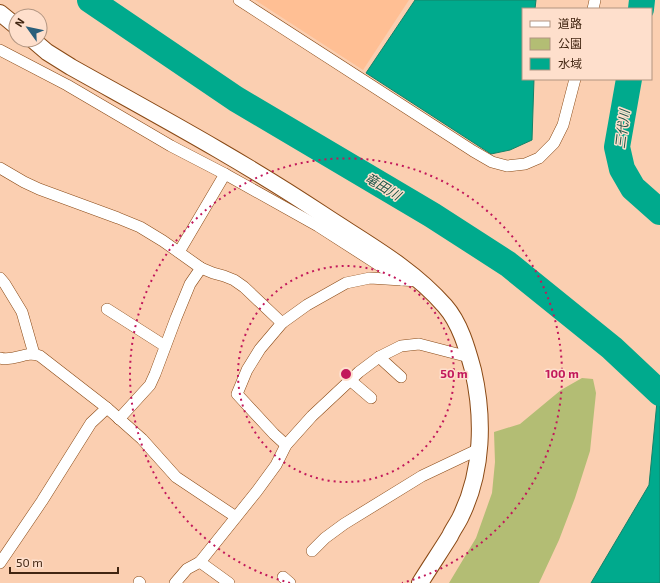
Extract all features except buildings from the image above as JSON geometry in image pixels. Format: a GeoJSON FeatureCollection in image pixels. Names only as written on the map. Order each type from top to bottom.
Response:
{"type":"FeatureCollection","features":[{"type":"Feature","properties":{"kind":"street"},"geometry":{"type":"LineString","coordinates":[[239,0],[472,151],[492,162],[507,166],[525,164],[539,158],[554,143],[563,125],[575,80]]}},
{"type":"Feature","properties":{"kind":"street"},"geometry":{"type":"LineString","coordinates":[[0,13],[8,20]]}},
{"type":"Feature","properties":{"kind":"street"},"geometry":{"type":"LineString","coordinates":[[42,48],[70,67],[232,157],[292,194],[395,262],[420,281],[446,307],[458,325],[476,384],[480,421],[478,460],[472,488],[461,516],[420,583]]}},
{"type":"Feature","properties":{"kind":"street"},"geometry":{"type":"LineString","coordinates":[[0,50],[67,85],[171,146],[225,174],[318,226],[402,280]]}},
{"type":"Feature","properties":{"kind":"street"},"geometry":{"type":"LineString","coordinates":[[1,171],[39,189],[140,227],[163,241],[201,268],[234,280],[244,287],[282,323]]}},
{"type":"Feature","properties":{"kind":"street"},"geometry":{"type":"LineString","coordinates":[[179,252],[225,174]]}},
{"type":"Feature","properties":{"kind":"street"},"geometry":{"type":"LineString","coordinates":[[119,419],[150,385],[190,284],[201,268]]}},
{"type":"Feature","properties":{"kind":"street"},"geometry":{"type":"LineString","coordinates":[[0,278],[22,312],[34,354]]}},
{"type":"Feature","properties":{"kind":"street"},"geometry":{"type":"LineString","coordinates":[[286,445],[237,394],[247,370],[260,349],[282,323],[307,305],[346,283],[370,278],[420,281]]}},
{"type":"Feature","properties":{"kind":"street"},"geometry":{"type":"LineString","coordinates":[[107,309],[165,346]]}},
{"type":"Feature","properties":{"kind":"street"},"geometry":{"type":"LineString","coordinates":[[175,583],[187,569],[200,562],[257,491],[276,465],[286,445],[312,416],[359,372],[379,357],[401,346],[419,344],[469,357]]}},
{"type":"Feature","properties":{"kind":"street"},"geometry":{"type":"LineString","coordinates":[[0,358],[13,359],[27,354],[40,356],[107,408],[142,439],[176,477],[236,517]]}},
{"type":"Feature","properties":{"kind":"street"},"geometry":{"type":"LineString","coordinates":[[379,357],[401,378]]}},
{"type":"Feature","properties":{"kind":"street"},"geometry":{"type":"LineString","coordinates":[[350,380],[371,398]]}},
{"type":"Feature","properties":{"kind":"street"},"geometry":{"type":"LineString","coordinates":[[0,563],[42,501],[91,423],[107,408]]}},
{"type":"Feature","properties":{"kind":"street"},"geometry":{"type":"LineString","coordinates":[[312,551],[325,538],[344,524],[422,476],[479,449]]}},
{"type":"Feature","properties":{"kind":"street"},"geometry":{"type":"LineString","coordinates":[[200,562],[229,583]]}},
{"type":"Feature","properties":{"kind":"shaded area"},"geometry":{"type":"Polygon","coordinates":[[[255,0],[409,0],[363,70],[255,0]]]}},
{"type":"Feature","properties":{"kind":"green space"},"geometry":{"type":"Polygon","coordinates":[[[582,378],[593,379],[596,393],[590,451],[575,498],[559,540],[539,583],[449,583],[476,538],[492,493],[495,462],[494,432],[520,424],[561,390],[582,378]]]}},
{"type":"Feature","properties":{"kind":"water"},"geometry":{"type":"Polygon","coordinates":[[[415,0],[536,0],[535,8],[522,8],[522,80],[534,80],[532,140],[510,150],[491,154],[366,73],[415,0]]]}},
{"type":"Feature","properties":{"kind":"water"},"geometry":{"type":"Polygon","coordinates":[[[660,383],[660,583],[591,583],[649,485],[660,383]]]}},
{"type":"Feature","properties":{"kind":"waterway","name":"竜田川"},"geometry":{"type":"LineString","coordinates":[[90,0],[236,99],[432,215],[508,264],[612,348],[660,393]]}},
{"type":"Feature","properties":{"kind":"waterway","name":"三代川"},"geometry":{"type":"LineString","coordinates":[[641,8],[642,0]]}},
{"type":"Feature","properties":{"kind":"waterway","name":"三代川"},"geometry":{"type":"LineString","coordinates":[[629,80],[617,147],[622,169],[633,188],[660,212]]}}]}
